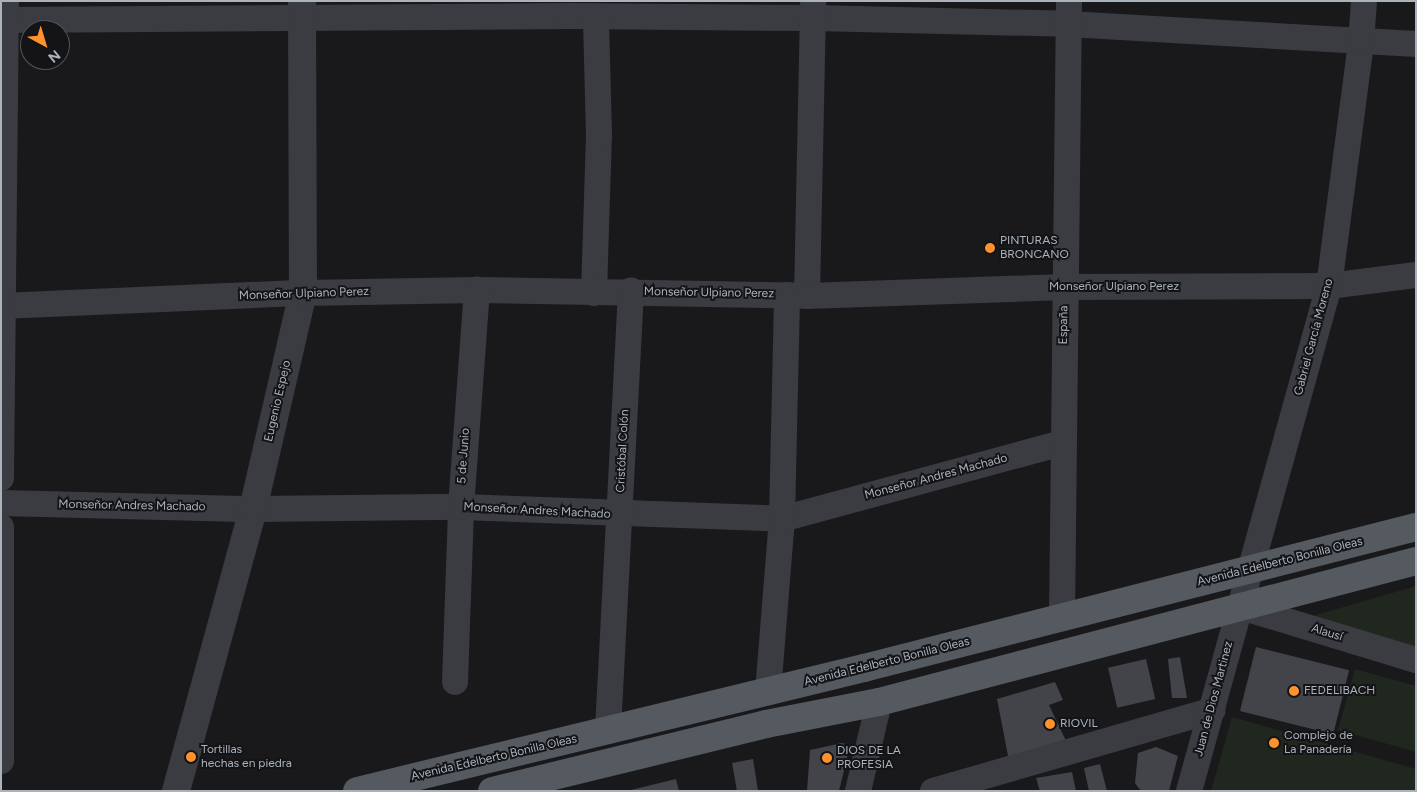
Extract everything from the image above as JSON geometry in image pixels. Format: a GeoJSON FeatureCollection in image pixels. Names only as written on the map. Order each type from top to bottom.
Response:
{"type":"FeatureCollection","features":[{"type":"Feature","properties":{"kind":"main road","name":"Avenida Edelberto Bonilla Oleas"},"geometry":{"type":"LineString","coordinates":[[357,791],[768,692],[1416,527]]}},
{"type":"Feature","properties":{"kind":"main road"},"geometry":{"type":"LineString","coordinates":[[508,789],[766,724],[879,702],[1238,606],[1416,561]]}},
{"type":"Feature","properties":{"kind":"street","name":"Gabriel García Moreno"},"geometry":{"type":"LineString","coordinates":[[1238,606],[1329,286],[1361,43],[1364,1]]}},
{"type":"Feature","properties":{"kind":"street"},"geometry":{"type":"LineString","coordinates":[[1,478],[6,11],[580,12],[813,10],[1068,12],[1361,43],[1416,44]]}},
{"type":"Feature","properties":{"kind":"street"},"geometry":{"type":"LineString","coordinates":[[768,692],[797,296],[813,10]]}},
{"type":"Feature","properties":{"kind":"street","name":"Eugenio Espejo"},"geometry":{"type":"LineString","coordinates":[[176,791],[253,509],[303,293],[302,11]]}},
{"type":"Feature","properties":{"kind":"street"},"geometry":{"type":"LineString","coordinates":[[580,12],[599,136],[594,293]]}},
{"type":"Feature","properties":{"kind":"street","name":"España"},"geometry":{"type":"LineString","coordinates":[[1062,618],[1062,442],[1068,12]]}},
{"type":"Feature","properties":{"kind":"street","name":"Monseñor Ulpiano Perez"},"geometry":{"type":"LineString","coordinates":[[2,306],[303,293],[477,290],[594,293],[631,291],[797,296],[1064,287],[1329,286],[1416,275]]}},
{"type":"Feature","properties":{"kind":"street","name":"5 de Junio"},"geometry":{"type":"LineString","coordinates":[[455,682],[461,507],[477,290]]}},
{"type":"Feature","properties":{"kind":"street","name":"Cristóbal Colón"},"geometry":{"type":"LineString","coordinates":[[608,730],[631,291]]}},
{"type":"Feature","properties":{"kind":"street","name":"Monseñor Andres Machado"},"geometry":{"type":"LineString","coordinates":[[1,503],[253,509],[461,507],[620,515],[782,519],[1062,442]]}},
{"type":"Feature","properties":{"kind":"street"},"geometry":{"type":"LineString","coordinates":[[1,527],[2,760]]}},
{"type":"Feature","properties":{"kind":"street","name":"Alausí"},"geometry":{"type":"LineString","coordinates":[[1238,606],[1416,660]]}},
{"type":"Feature","properties":{"kind":"street","name":"Juan de Dios Martinez"},"geometry":{"type":"LineString","coordinates":[[1189,791],[1213,710],[1238,606]]}},
{"type":"Feature","properties":{"kind":"street"},"geometry":{"type":"LineString","coordinates":[[858,791],[879,702]]}},
{"type":"Feature","properties":{"kind":"street"},"geometry":{"type":"LineString","coordinates":[[933,791],[1213,710]]}},
{"type":"Feature","properties":{"kind":"shaded area"},"geometry":{"type":"Polygon","coordinates":[[[1416,586],[1416,651],[1316,624],[1316,615],[1416,586]]]}},
{"type":"Feature","properties":{"kind":"shaded area"},"geometry":{"type":"Polygon","coordinates":[[[1355,669],[1416,686],[1416,752],[1338,730],[1355,669]]]}},
{"type":"Feature","properties":{"kind":"shaded area","name":"Complejo de La Panadería"},"geometry":{"type":"Polygon","coordinates":[[[1232,717],[1416,769],[1416,791],[1211,791],[1232,717]]]}},
{"type":"Feature","properties":{"kind":"building","name":"FEDELIBACH"},"geometry":{"type":"Polygon","coordinates":[[[1256,647],[1349,670],[1333,734],[1240,711],[1256,647]]]}},
{"type":"Feature","properties":{"kind":"building"},"geometry":{"type":"Polygon","coordinates":[[[1180,657],[1187,698],[1172,698],[1168,659],[1180,657]]]}},
{"type":"Feature","properties":{"kind":"building"},"geometry":{"type":"Polygon","coordinates":[[[1146,659],[1155,699],[1117,708],[1108,668],[1146,659]]]}},
{"type":"Feature","properties":{"kind":"building"},"geometry":{"type":"Polygon","coordinates":[[[1055,682],[1063,700],[1049,705],[1067,743],[1009,761],[997,699],[1055,682]]]}},
{"type":"Feature","properties":{"kind":"building"},"geometry":{"type":"Polygon","coordinates":[[[842,743],[850,745],[839,791],[807,791],[810,750],[842,743]]]}},
{"type":"Feature","properties":{"kind":"building"},"geometry":{"type":"Polygon","coordinates":[[[1156,747],[1178,756],[1169,791],[1141,791],[1135,783],[1138,753],[1156,747]]]}},
{"type":"Feature","properties":{"kind":"building"},"geometry":{"type":"Polygon","coordinates":[[[753,759],[758,791],[737,791],[732,763],[753,759]]]}},
{"type":"Feature","properties":{"kind":"building"},"geometry":{"type":"Polygon","coordinates":[[[1100,764],[1107,791],[1089,791],[1084,768],[1100,764]]]}},
{"type":"Feature","properties":{"kind":"building"},"geometry":{"type":"Polygon","coordinates":[[[1072,772],[1076,791],[1040,791],[1036,778],[1072,772]]]}},
{"type":"Feature","properties":{"kind":"building"},"geometry":{"type":"Polygon","coordinates":[[[676,779],[679,791],[631,791],[631,790],[676,779]]]}},
{"type":"Feature","properties":{"kind":"place","name":"PINTURAS BRONCANO"},"geometry":{"type":"Point","coordinates":[990,248]}},
{"type":"Feature","properties":{"kind":"place","name":"FEDELIBACH"},"geometry":{"type":"Point","coordinates":[1294,691]}},
{"type":"Feature","properties":{"kind":"place","name":"RIOVIL"},"geometry":{"type":"Point","coordinates":[1050,724]}},
{"type":"Feature","properties":{"kind":"place","name":"Complejo de La Panadería"},"geometry":{"type":"Point","coordinates":[1274,743]}},
{"type":"Feature","properties":{"kind":"place","name":"Tortillas hechas en piedra"},"geometry":{"type":"Point","coordinates":[191,757]}},
{"type":"Feature","properties":{"kind":"place","name":"DIOS DE LA PROFESIA"},"geometry":{"type":"Point","coordinates":[827,758]}}]}
